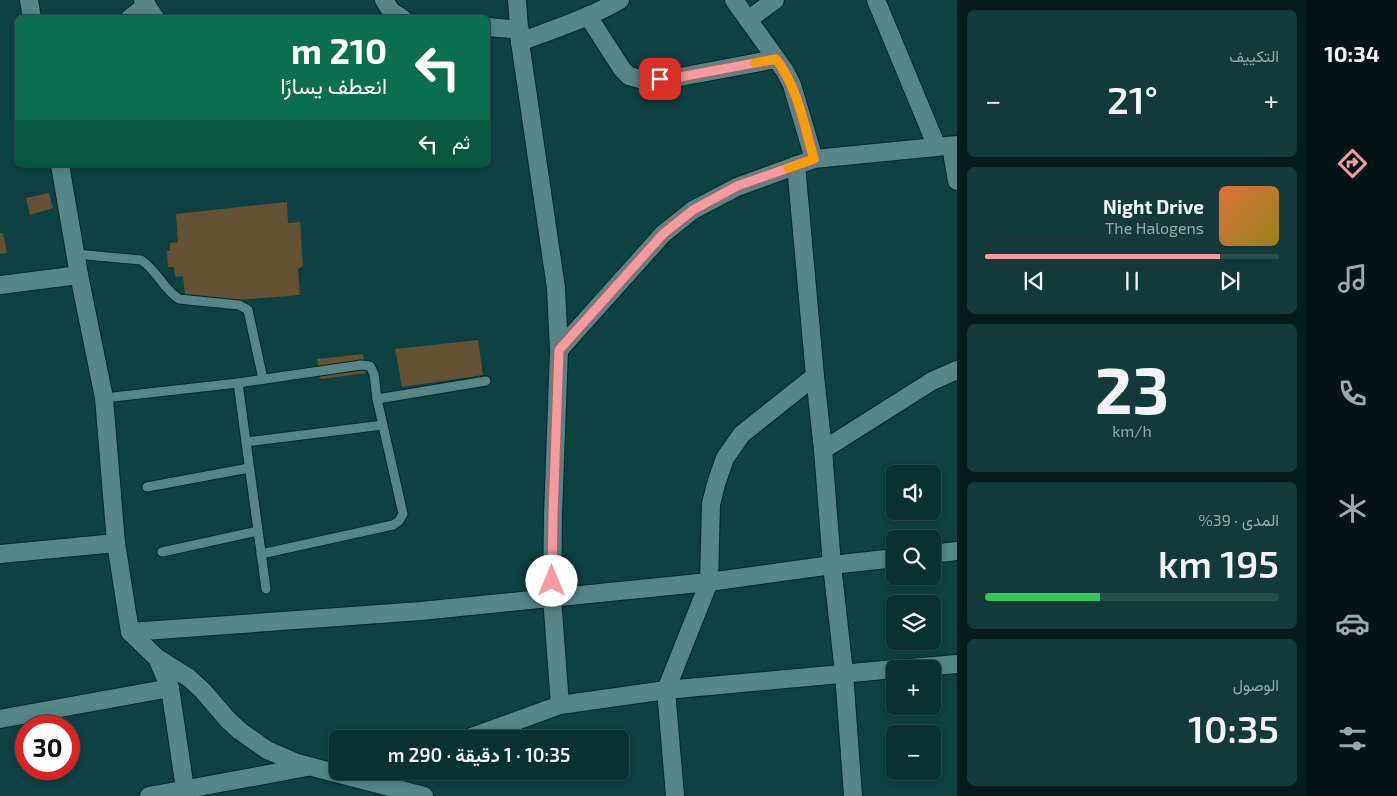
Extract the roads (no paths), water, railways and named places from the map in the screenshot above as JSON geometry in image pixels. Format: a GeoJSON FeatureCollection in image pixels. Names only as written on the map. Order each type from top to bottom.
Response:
{"type":"FeatureCollection","features":[{"type":"Feature","properties":{"kind":"street"},"geometry":{"type":"LineString","coordinates":[[29,0],[32,15]]}},
{"type":"Feature","properties":{"kind":"street"},"geometry":{"type":"LineString","coordinates":[[384,0],[391,11],[397,15]]}},
{"type":"Feature","properties":{"kind":"street"},"geometry":{"type":"LineString","coordinates":[[517,0],[520,36],[556,288],[559,350],[552,598],[560,705]]}},
{"type":"Feature","properties":{"kind":"street"},"geometry":{"type":"LineString","coordinates":[[734,0],[785,71],[792,84],[814,159]]}},
{"type":"Feature","properties":{"kind":"street"},"geometry":{"type":"LineString","coordinates":[[748,20],[775,0]]}},
{"type":"Feature","properties":{"kind":"street"},"geometry":{"type":"LineString","coordinates":[[876,0],[948,146],[957,182]]}},
{"type":"Feature","properties":{"kind":"street"},"geometry":{"type":"LineString","coordinates":[[490,28],[520,36],[588,16],[610,3]]}},
{"type":"Feature","properties":{"kind":"street"},"geometry":{"type":"LineString","coordinates":[[135,15],[148,8]]}},
{"type":"Feature","properties":{"kind":"street"},"geometry":{"type":"LineString","coordinates":[[588,16],[622,69],[629,76],[640,79],[680,77],[776,59]]}},
{"type":"Feature","properties":{"kind":"street"},"geometry":{"type":"LineString","coordinates":[[559,350],[663,234],[693,210],[737,186],[814,159],[948,146]]}},
{"type":"Feature","properties":{"kind":"street"},"geometry":{"type":"LineString","coordinates":[[796,165],[832,565],[844,673],[853,796]]}},
{"type":"Feature","properties":{"kind":"street"},"geometry":{"type":"LineString","coordinates":[[60,167],[79,276],[104,398],[116,543],[130,632],[157,658],[189,678],[228,720],[252,741],[281,757],[297,763],[424,796]]}},
{"type":"Feature","properties":{"kind":"street"},"geometry":{"type":"LineString","coordinates":[[0,285],[79,276]]}},
{"type":"Feature","properties":{"kind":"street"},"geometry":{"type":"LineString","coordinates":[[823,450],[932,381],[957,370]]}},
{"type":"Feature","properties":{"kind":"street"},"geometry":{"type":"LineString","coordinates":[[675,796],[666,690],[709,582],[712,504],[716,484],[725,458],[742,434],[815,376]]}},
{"type":"Feature","properties":{"kind":"street"},"geometry":{"type":"LineString","coordinates":[[0,554],[116,543]]}},
{"type":"Feature","properties":{"kind":"street"},"geometry":{"type":"LineString","coordinates":[[941,553],[957,551]]}},
{"type":"Feature","properties":{"kind":"street"},"geometry":{"type":"LineString","coordinates":[[130,632],[421,611],[709,582],[886,559]]}},
{"type":"Feature","properties":{"kind":"street"},"geometry":{"type":"LineString","coordinates":[[157,658],[170,688],[186,792]]}},
{"type":"Feature","properties":{"kind":"street"},"geometry":{"type":"LineString","coordinates":[[941,665],[957,664]]}},
{"type":"Feature","properties":{"kind":"street"},"geometry":{"type":"LineString","coordinates":[[491,730],[560,705],[666,690],[886,670]]}},
{"type":"Feature","properties":{"kind":"street"},"geometry":{"type":"LineString","coordinates":[[0,719],[170,688]]}},
{"type":"Feature","properties":{"kind":"street"},"geometry":{"type":"LineString","coordinates":[[148,796],[186,792],[329,763]]}},
{"type":"Feature","properties":{"kind":"lane"},"geometry":{"type":"LineString","coordinates":[[75,254],[141,260],[148,264],[171,294],[179,299],[240,305],[248,310],[263,379]]}},
{"type":"Feature","properties":{"kind":"lane"},"geometry":{"type":"LineString","coordinates":[[104,398],[238,383],[361,365],[370,366],[374,374],[377,399],[403,514],[399,521],[393,524],[261,554]]}},
{"type":"Feature","properties":{"kind":"lane"},"geometry":{"type":"LineString","coordinates":[[377,399],[486,381]]}},
{"type":"Feature","properties":{"kind":"lane"},"geometry":{"type":"LineString","coordinates":[[238,383],[266,589]]}},
{"type":"Feature","properties":{"kind":"lane"},"geometry":{"type":"LineString","coordinates":[[246,442],[383,425]]}},
{"type":"Feature","properties":{"kind":"lane"},"geometry":{"type":"LineString","coordinates":[[146,487],[249,468]]}},
{"type":"Feature","properties":{"kind":"lane"},"geometry":{"type":"LineString","coordinates":[[162,552],[258,532]]}}]}
